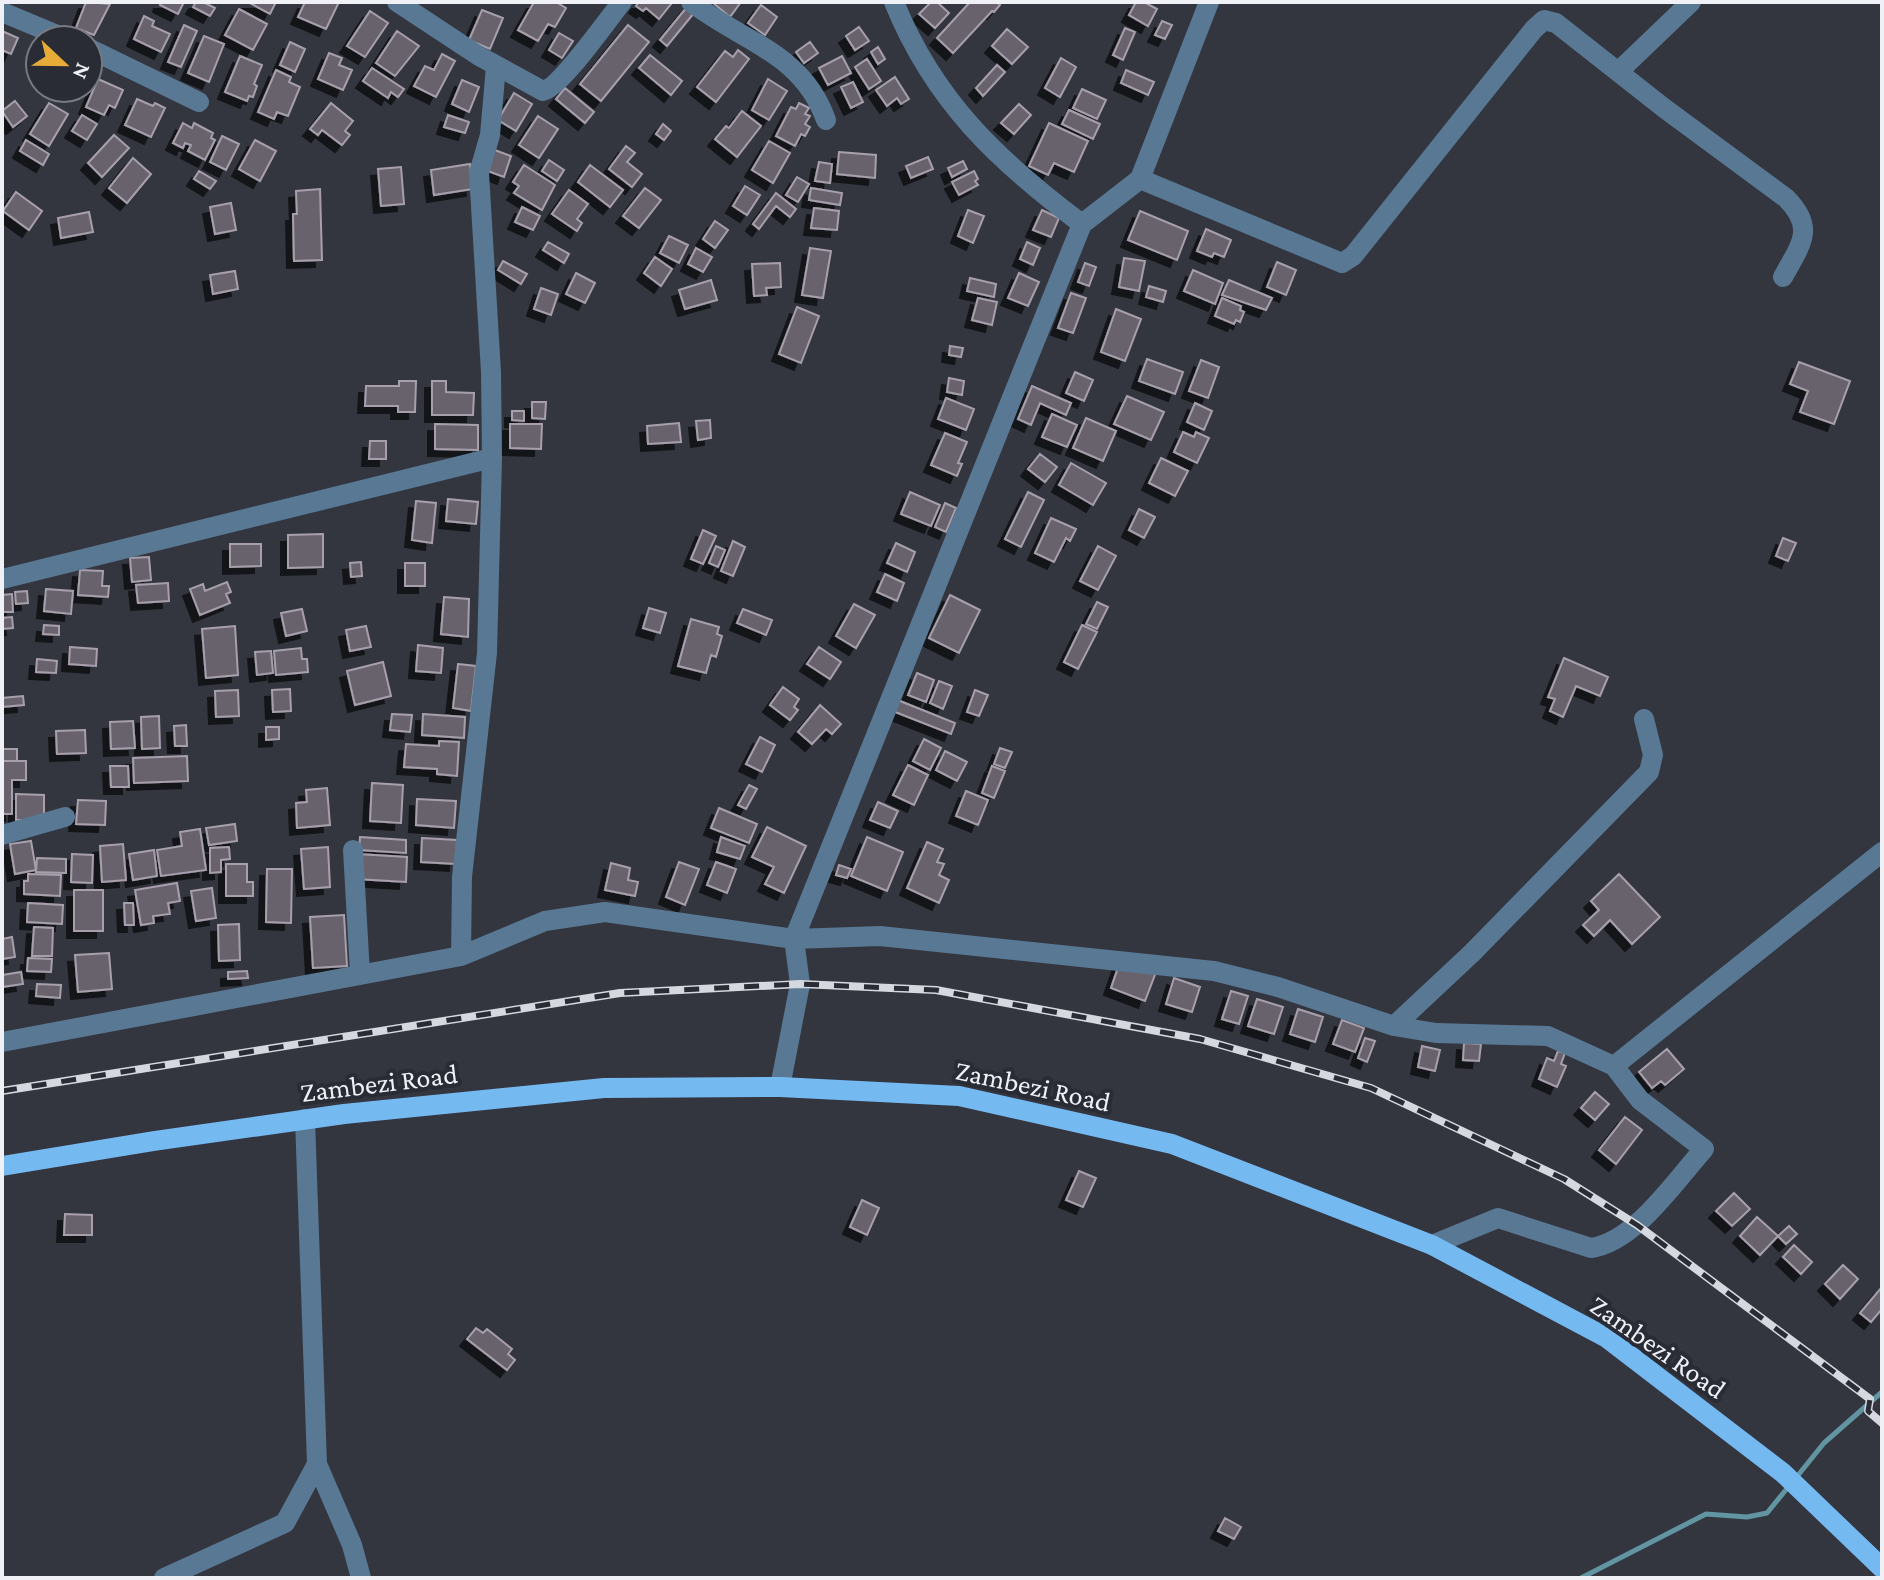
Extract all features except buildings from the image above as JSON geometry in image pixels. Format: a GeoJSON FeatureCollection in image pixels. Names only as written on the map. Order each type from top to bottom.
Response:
{"type":"FeatureCollection","features":[{"type":"Feature","properties":{"kind":"main road","name":"Zambezi Road"},"geometry":{"type":"LineString","coordinates":[[2,1166],[305,1119],[604,1088],[780,1087],[959,1096],[1172,1144],[1432,1245],[1607,1338],[1788,1478],[1882,1568]]}},
{"type":"Feature","properties":{"kind":"street"},"geometry":{"type":"LineString","coordinates":[[397,2],[496,66],[537,89],[548,90],[561,79],[622,2]]}},
{"type":"Feature","properties":{"kind":"street"},"geometry":{"type":"LineString","coordinates":[[691,2],[759,43],[799,73],[813,90],[826,120]]}},
{"type":"Feature","properties":{"kind":"street"},"geometry":{"type":"LineString","coordinates":[[894,2],[927,68],[958,112],[1019,175],[1082,224]]}},
{"type":"Feature","properties":{"kind":"street"},"geometry":{"type":"LineString","coordinates":[[780,1087],[800,984],[794,939],[1082,224],[1140,179],[1209,2]]}},
{"type":"Feature","properties":{"kind":"street"},"geometry":{"type":"LineString","coordinates":[[1619,71],[1691,2]]}},
{"type":"Feature","properties":{"kind":"street"},"geometry":{"type":"LineString","coordinates":[[2,12],[31,24]]}},
{"type":"Feature","properties":{"kind":"street"},"geometry":{"type":"LineString","coordinates":[[1140,179],[1342,263],[1353,256],[1544,20],[1556,23],[1786,198],[1800,212],[1804,228],[1798,249],[1783,277]]}},
{"type":"Feature","properties":{"kind":"street"},"geometry":{"type":"LineString","coordinates":[[104,56],[199,102]]}},
{"type":"Feature","properties":{"kind":"street"},"geometry":{"type":"LineString","coordinates":[[461,956],[462,877],[487,653],[492,458],[490,343],[479,173],[490,135],[496,66]]}},
{"type":"Feature","properties":{"kind":"street"},"geometry":{"type":"LineString","coordinates":[[2,579],[492,458]]}},
{"type":"Feature","properties":{"kind":"street"},"geometry":{"type":"LineString","coordinates":[[1394,1026],[1472,953],[1649,772],[1653,755],[1644,719]]}},
{"type":"Feature","properties":{"kind":"street"},"geometry":{"type":"LineString","coordinates":[[2,835],[65,817]]}},
{"type":"Feature","properties":{"kind":"street"},"geometry":{"type":"LineString","coordinates":[[353,850],[360,974]]}},
{"type":"Feature","properties":{"kind":"street"},"geometry":{"type":"LineString","coordinates":[[1614,1066],[1882,852]]}},
{"type":"Feature","properties":{"kind":"street"},"geometry":{"type":"LineString","coordinates":[[2,1042],[461,956],[545,921],[605,912],[794,939],[880,936],[1214,971],[1278,987],[1394,1026],[1436,1033],[1548,1036],[1614,1066],[1640,1100],[1704,1149],[1637,1225],[1603,1246],[1591,1248],[1498,1218],[1432,1245]]}},
{"type":"Feature","properties":{"kind":"street"},"geometry":{"type":"LineString","coordinates":[[305,1119],[317,1464],[352,1545],[361,1578]]}},
{"type":"Feature","properties":{"kind":"street"},"geometry":{"type":"LineString","coordinates":[[164,1578],[285,1523],[317,1464]]}},
{"type":"Feature","properties":{"kind":"waterway"},"geometry":{"type":"LineString","coordinates":[[1795,1479],[1824,1443],[1882,1392]]}},
{"type":"Feature","properties":{"kind":"waterway"},"geometry":{"type":"LineString","coordinates":[[1581,1578],[1706,1514],[1747,1517],[1767,1513],[1789,1486]]}},
{"type":"Feature","properties":{"kind":"railway"},"geometry":{"type":"LineString","coordinates":[[2,1091],[620,993],[800,984],[936,990],[1200,1039],[1371,1088],[1564,1179],[1637,1225],[1870,1399],[1868,1411],[1882,1423]]}}]}
